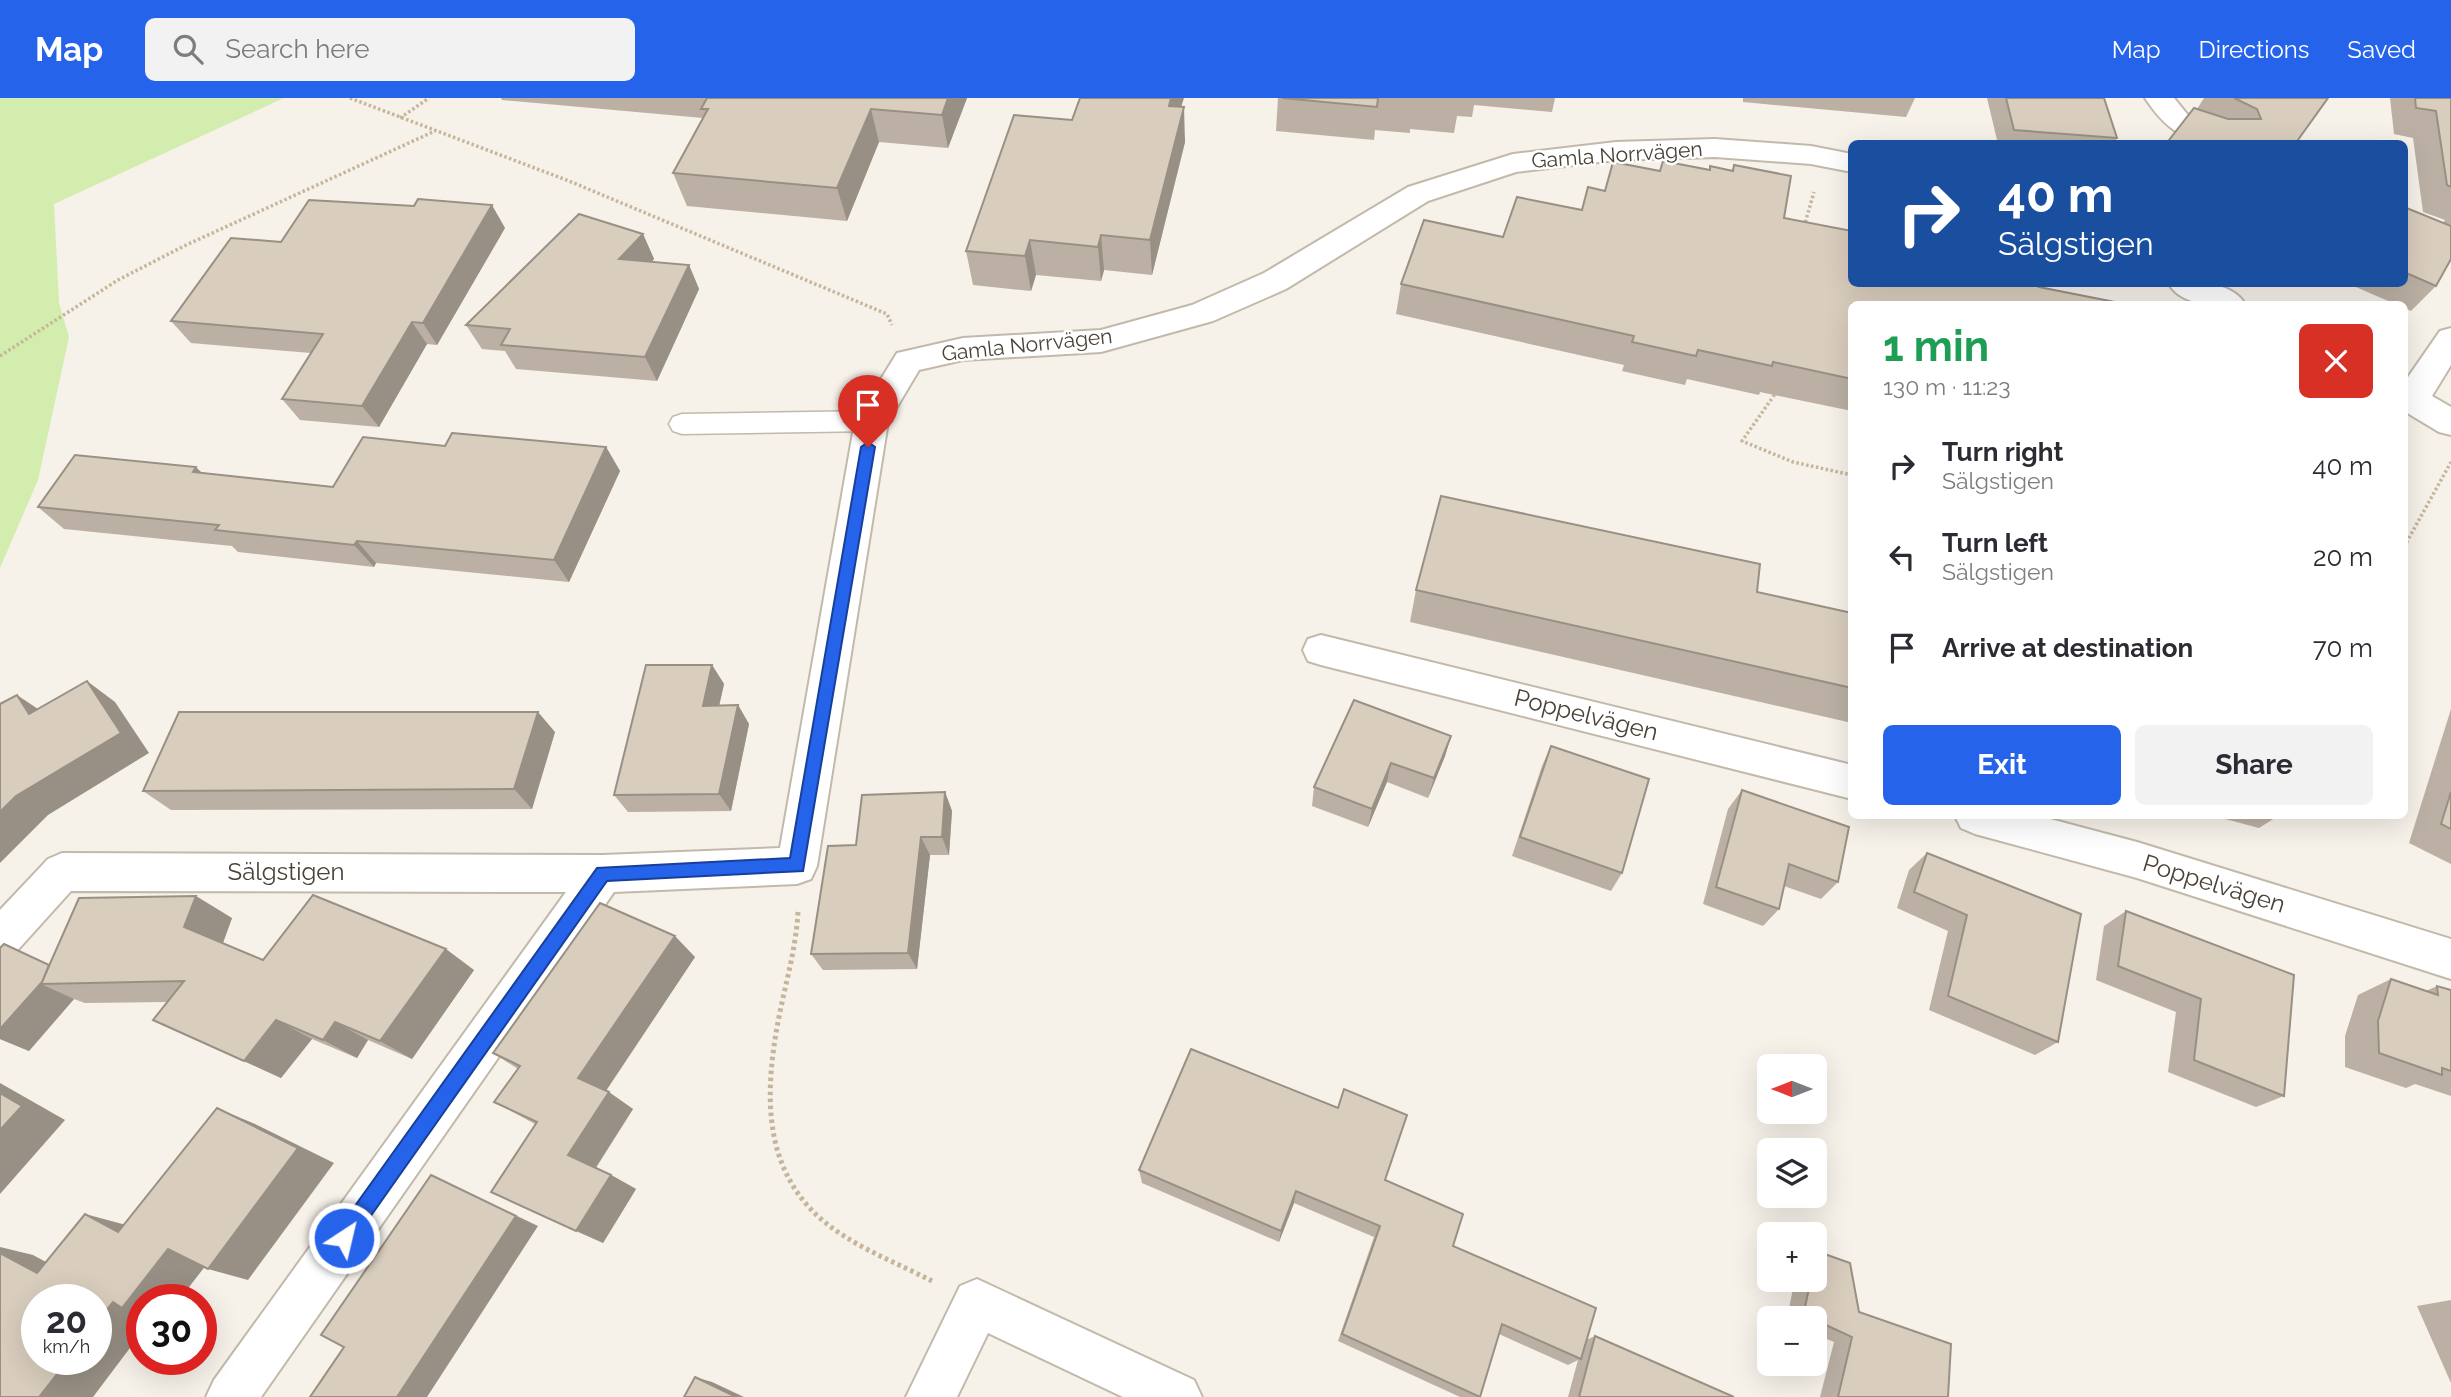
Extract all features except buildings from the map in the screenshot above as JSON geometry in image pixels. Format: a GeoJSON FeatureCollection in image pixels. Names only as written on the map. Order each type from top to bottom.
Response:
{"type":"FeatureCollection","features":[{"type":"Feature","properties":{"kind":"street"},"geometry":{"type":"LineString","coordinates":[[2159,98],[2177,120],[2218,140]]}},
{"type":"Feature","properties":{"kind":"street","name":"Gamla Norrvägen"},"geometry":{"type":"LineString","coordinates":[[908,361],[963,349],[1101,341],[1202,313],[1275,281],[1418,194],[1513,163],[1616,150],[1715,148],[1811,155],[1848,162]]}},
{"type":"Feature","properties":{"kind":"street"},"geometry":{"type":"LineString","coordinates":[[2189,287],[2214,301]]}},
{"type":"Feature","properties":{"kind":"street"},"geometry":{"type":"LineString","coordinates":[[2451,339],[2409,398],[2451,423]]}},
{"type":"Feature","properties":{"kind":"street"},"geometry":{"type":"LineString","coordinates":[[797,866],[872,421],[908,361]]}},
{"type":"Feature","properties":{"kind":"street","name":"Poppelvägen"},"geometry":{"type":"LineString","coordinates":[[1321,650],[1848,781]]}},
{"type":"Feature","properties":{"kind":"street","name":"Poppelvägen"},"geometry":{"type":"LineString","coordinates":[[1986,819],[2137,860],[2451,959]]}},
{"type":"Feature","properties":{"kind":"street","name":"Sälgstigen"},"geometry":{"type":"LineString","coordinates":[[0,939],[62,872],[603,874],[797,866]]}},
{"type":"Feature","properties":{"kind":"street"},"geometry":{"type":"LineString","coordinates":[[231,1397],[603,874]]}},
{"type":"Feature","properties":{"kind":"street"},"geometry":{"type":"LineString","coordinates":[[931,1397],[977,1303],[1177,1397]]}},
{"type":"Feature","properties":{"kind":"lane"},"geometry":{"type":"LineString","coordinates":[[682,424],[872,421]]}},
{"type":"Feature","properties":{"kind":"path","name":"Gamla Norrvägen"},"geometry":{"type":"LineString","coordinates":[[350,98],[479,145],[887,314],[908,361]]}},
{"type":"Feature","properties":{"kind":"path"},"geometry":{"type":"LineString","coordinates":[[400,118],[429,98]]}},
{"type":"Feature","properties":{"kind":"path"},"geometry":{"type":"LineString","coordinates":[[0,356],[118,280],[184,246],[435,131]]}},
{"type":"Feature","properties":{"kind":"path"},"geometry":{"type":"LineString","coordinates":[[1802,235],[1815,188]]}},
{"type":"Feature","properties":{"kind":"path"},"geometry":{"type":"LineString","coordinates":[[1774,381],[1775,394],[1742,441],[1793,462],[1848,474]]}},
{"type":"Feature","properties":{"kind":"path"},"geometry":{"type":"LineString","coordinates":[[2408,540],[2451,461]]}},
{"type":"Feature","properties":{"kind":"path"},"geometry":{"type":"LineString","coordinates":[[797,866],[798,918],[770,1064],[770,1135],[786,1180],[820,1218],[871,1250],[977,1303]]}},
{"type":"Feature","properties":{"kind":"green space"},"geometry":{"type":"Polygon","coordinates":[[[0,98],[284,98],[54,204],[59,303],[69,337],[38,480],[0,568],[0,98]]]}},
{"type":"Feature","properties":{"kind":"route"},"geometry":{"type":"LineString","coordinates":[[344,1238],[603,874],[797,866],[868,447]]}}]}
